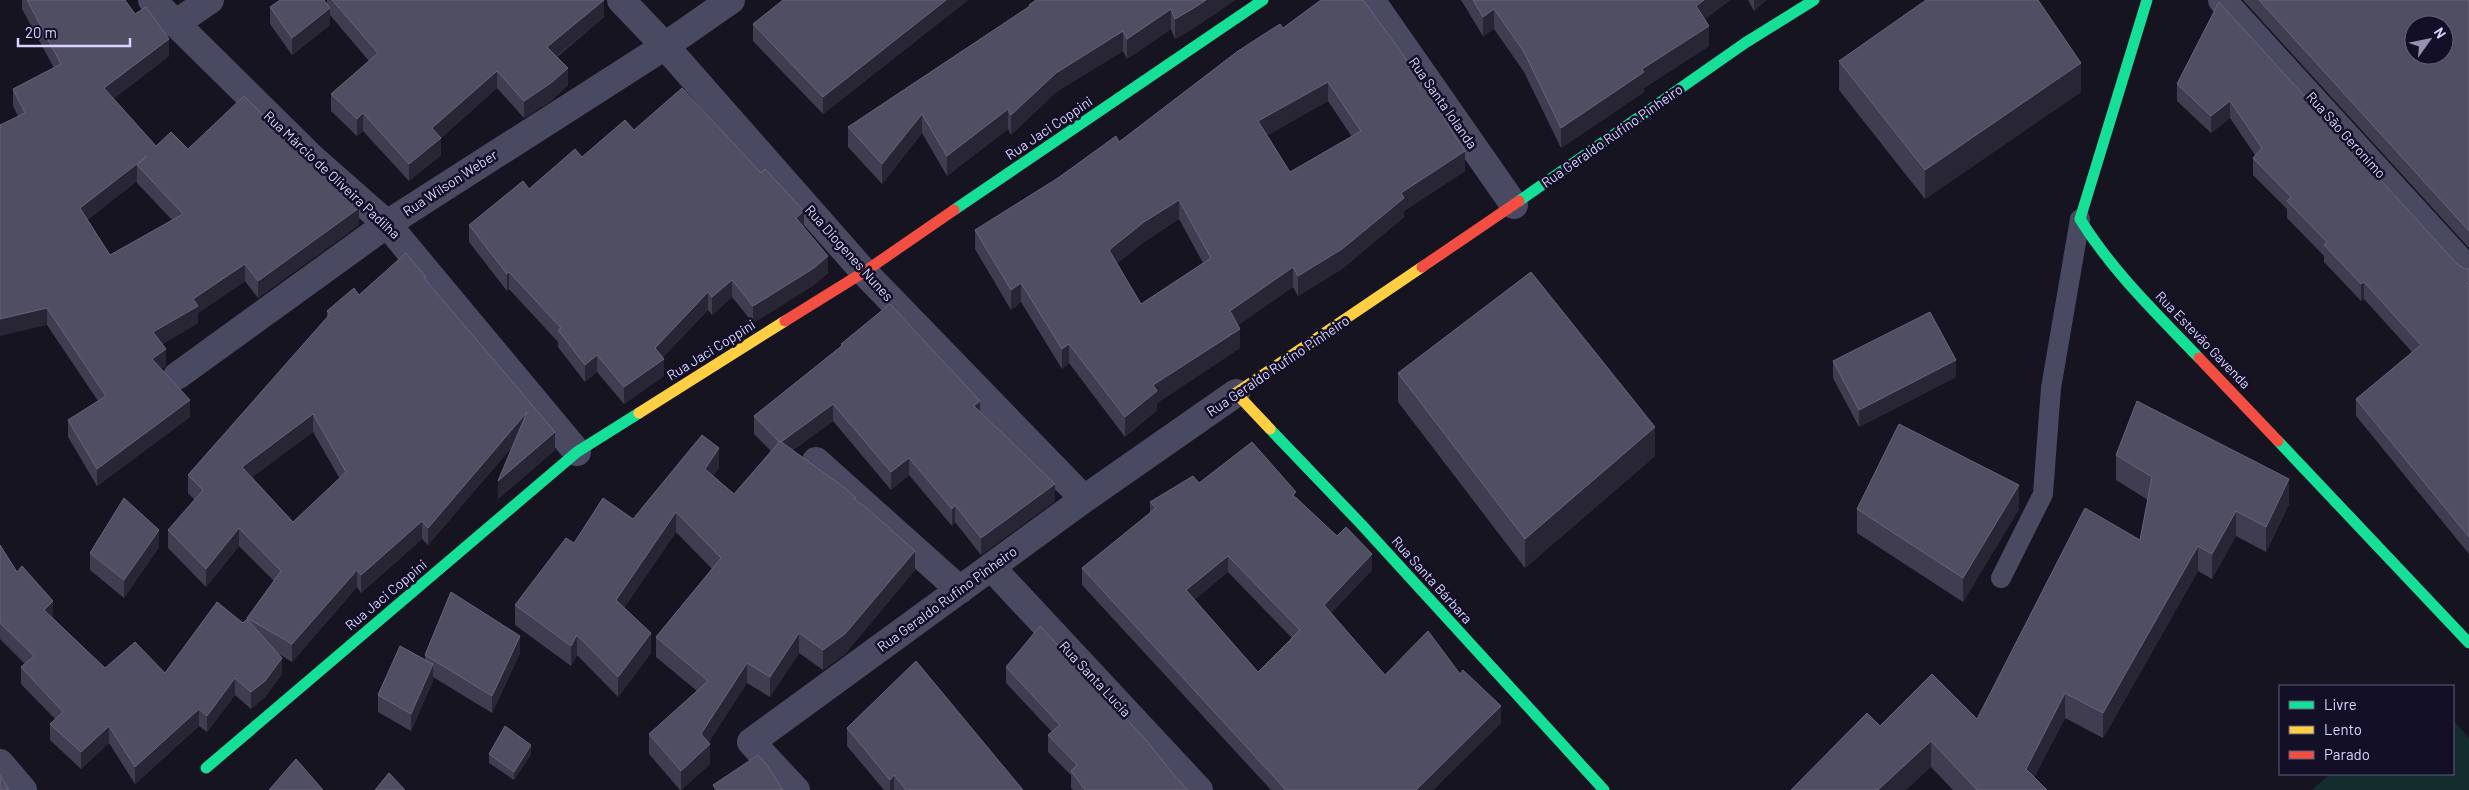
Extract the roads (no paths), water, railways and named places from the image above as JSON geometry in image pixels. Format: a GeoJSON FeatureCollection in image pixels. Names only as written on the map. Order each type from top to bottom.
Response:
{"type":"FeatureCollection","features":[{"type":"Feature","properties":{"kind":"street","name":"Rua Márcio de Oliveira Padilha"},"geometry":{"type":"LineString","coordinates":[[152,0],[311,156],[387,224],[577,452]]}},
{"type":"Feature","properties":{"kind":"street"},"geometry":{"type":"LineString","coordinates":[[175,24],[210,0]]}},
{"type":"Feature","properties":{"kind":"street","name":"Rua Diogenes Nunes"},"geometry":{"type":"LineString","coordinates":[[621,0],[665,46],[864,272],[1084,499]]}},
{"type":"Feature","properties":{"kind":"street","name":"Rua Wilson Weber"},"geometry":{"type":"LineString","coordinates":[[177,376],[387,224],[665,46],[731,0]]}},
{"type":"Feature","properties":{"kind":"street","name":"Rua Jaci Coppini"},"geometry":{"type":"LineString","coordinates":[[206,768],[577,452],[864,272],[1263,0]]}},
{"type":"Feature","properties":{"kind":"street","name":"Rua Santa Iolanda"},"geometry":{"type":"LineString","coordinates":[[1371,0],[1514,205]]}},
{"type":"Feature","properties":{"kind":"street","name":"Rua Geraldo Rufino Pinheiro"},"geometry":{"type":"LineString","coordinates":[[796,790],[751,742],[1084,499],[1236,393],[1514,205],[1745,43],[1814,0]]}},
{"type":"Feature","properties":{"kind":"street"},"geometry":{"type":"LineString","coordinates":[[2080,219],[2147,0]]}},
{"type":"Feature","properties":{"kind":"street","name":"Rua São Geronimo"},"geometry":{"type":"LineString","coordinates":[[2222,0],[2469,272]]}},
{"type":"Feature","properties":{"kind":"street","name":"Rua Estevão Gavenda"},"geometry":{"type":"LineString","coordinates":[[2080,219],[2094,242],[2126,280],[2469,643]]}},
{"type":"Feature","properties":{"kind":"street","name":"Rua Santa Bárbara"},"geometry":{"type":"LineString","coordinates":[[1236,393],[1360,524],[1604,790]]}},
{"type":"Feature","properties":{"kind":"street"},"geometry":{"type":"LineString","coordinates":[[816,461],[960,590]]}},
{"type":"Feature","properties":{"kind":"street","name":"Rua Santa Lucia"},"geometry":{"type":"LineString","coordinates":[[991,567],[1199,790]]}},
{"type":"Feature","properties":{"kind":"street"},"geometry":{"type":"LineString","coordinates":[[0,764],[23,790]]}},
{"type":"Feature","properties":{"kind":"lane"},"geometry":{"type":"LineString","coordinates":[[2001,578],[2043,494],[2051,388],[2080,219]]}}]}
